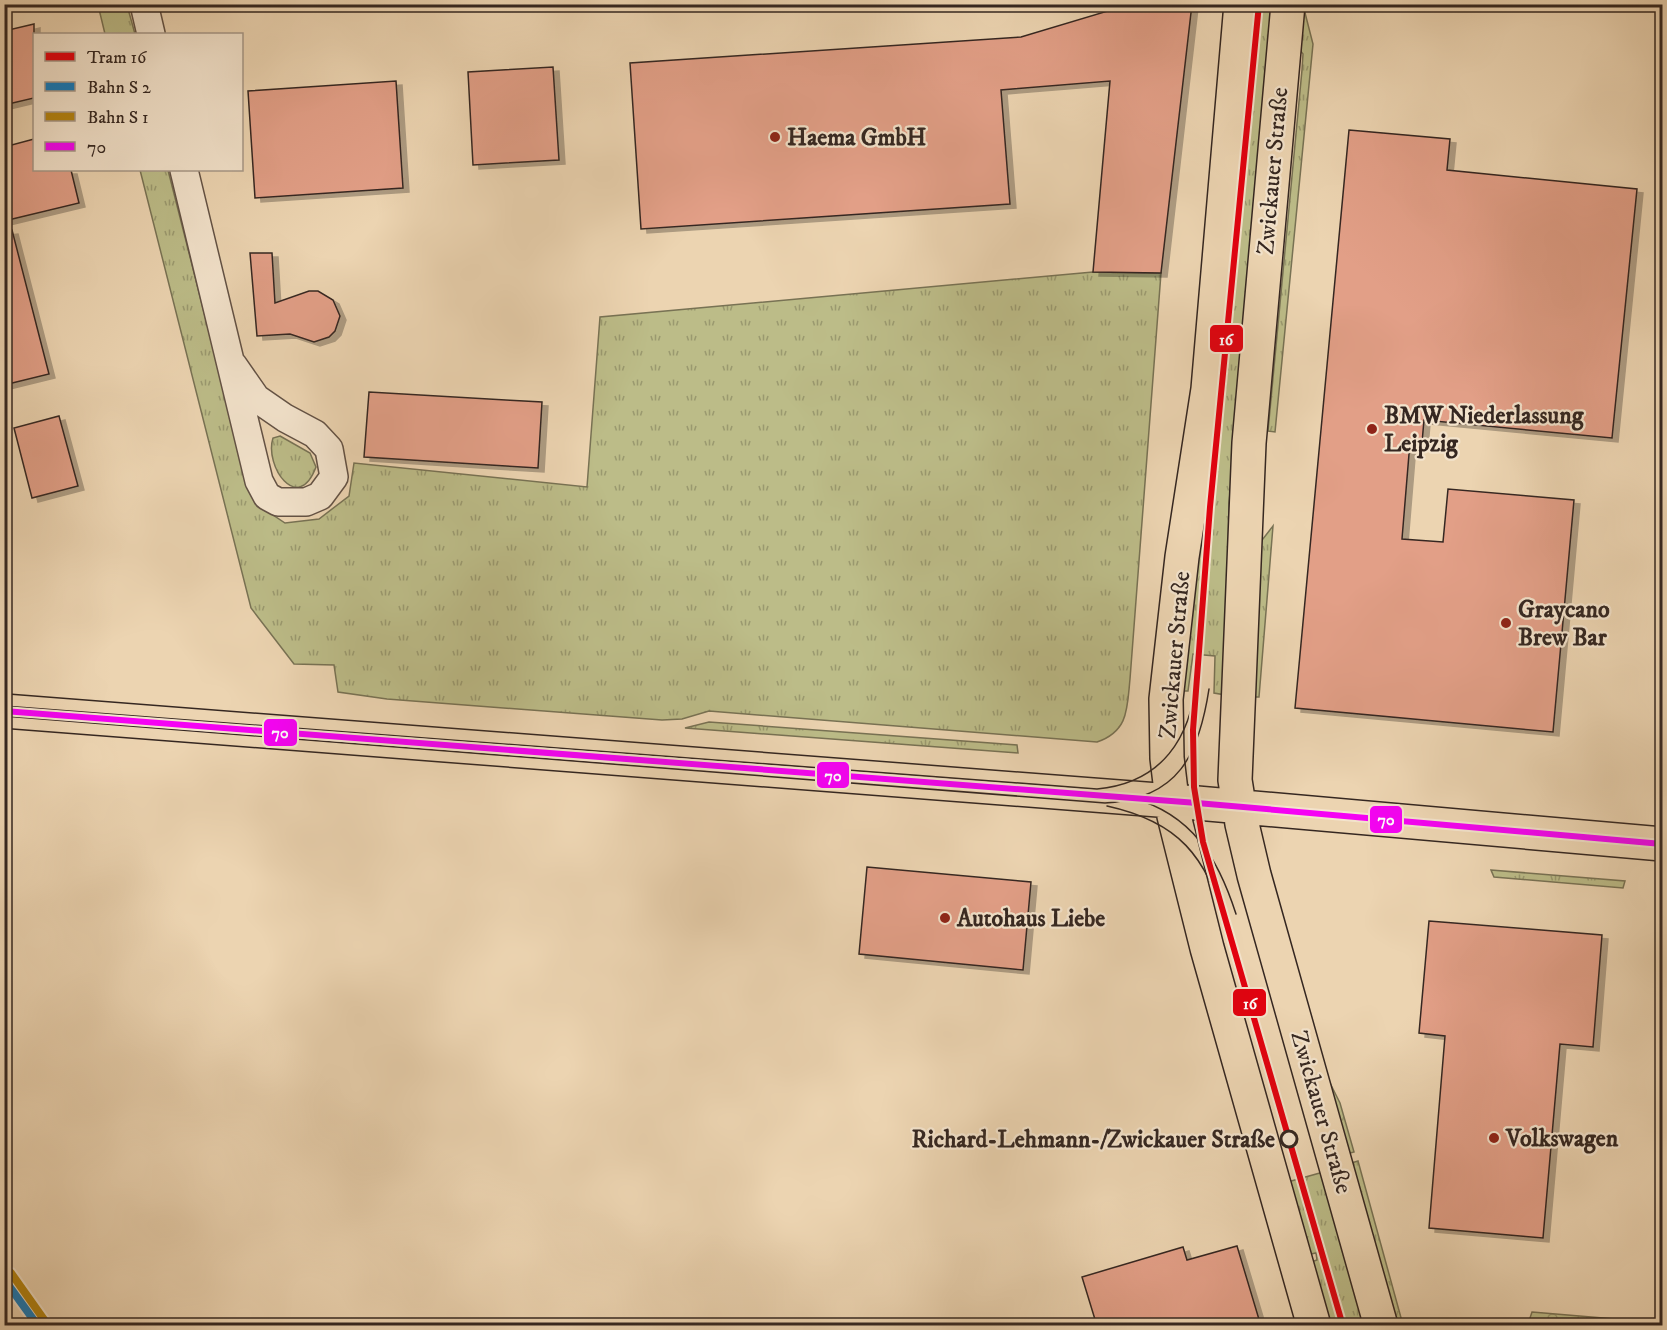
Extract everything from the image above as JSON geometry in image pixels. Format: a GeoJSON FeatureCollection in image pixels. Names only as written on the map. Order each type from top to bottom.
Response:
{"type":"FeatureCollection","features":[{"type":"Feature","properties":{"kind":"main road","name":"Zwickauer Straße"},"geometry":{"type":"LineString","coordinates":[[1241,4],[1208,389],[1182,557],[1166,699],[1167,758],[1172,801],[1220,996],[1314,1326]]}},
{"type":"Feature","properties":{"kind":"main road","name":"Zwickauer Straße"},"geometry":{"type":"LineString","coordinates":[[1288,4],[1264,252],[1246,476],[1235,751],[1239,806],[1254,875],[1381,1326]]}},
{"type":"Feature","properties":{"kind":"main road"},"geometry":{"type":"LineString","coordinates":[[18,711],[1662,838]]}},
{"type":"Feature","properties":{"kind":"street"},"geometry":{"type":"LineString","coordinates":[[144,4],[151,33]]}},
{"type":"Feature","properties":{"kind":"street"},"geometry":{"type":"LineString","coordinates":[[184,171],[259,481],[267,496],[278,502],[306,502],[320,496],[334,477],[329,449],[315,434],[285,418],[256,398],[232,365]]}},
{"type":"Feature","properties":{"kind":"green space"},"geometry":{"type":"Polygon","coordinates":[[[98,5],[127,5],[135,33],[105,33],[98,5]]]}},
{"type":"Feature","properties":{"kind":"green space"},"geometry":{"type":"Polygon","coordinates":[[[1253,5],[1277,5],[1229,503],[1226,695],[1214,693],[1215,656],[1193,654],[1188,691],[1178,691],[1253,5]]]}},
{"type":"Feature","properties":{"kind":"green space"},"geometry":{"type":"Polygon","coordinates":[[[1303,5],[1313,44],[1275,432],[1268,431],[1302,70],[1303,54],[1295,44],[1303,5]]]}},
{"type":"Feature","properties":{"kind":"green space"},"geometry":{"type":"Polygon","coordinates":[[[140,171],[168,171],[246,478],[258,505],[285,523],[319,519],[349,496],[354,463],[587,487],[600,317],[1093,272],[1161,273],[1127,709],[1121,725],[1115,732],[1097,742],[709,711],[682,719],[662,720],[387,699],[338,692],[334,665],[294,664],[251,608],[140,171]]]}},
{"type":"Feature","properties":{"kind":"green space"},"geometry":{"type":"Polygon","coordinates":[[[280,436],[310,453],[316,467],[309,481],[300,487],[292,486],[284,481],[273,461],[273,438],[280,436]]]}},
{"type":"Feature","properties":{"kind":"green space"},"geometry":{"type":"Polygon","coordinates":[[[1273,526],[1259,697],[1252,697],[1259,544],[1273,526]]]}},
{"type":"Feature","properties":{"kind":"green space"},"geometry":{"type":"Polygon","coordinates":[[[709,722],[1017,745],[1018,753],[685,728],[709,722]]]}},
{"type":"Feature","properties":{"kind":"green space"},"geometry":{"type":"Polygon","coordinates":[[[1491,870],[1625,881],[1623,888],[1494,877],[1491,870]]]}},
{"type":"Feature","properties":{"kind":"green space"},"geometry":{"type":"Polygon","coordinates":[[[1330,1083],[1340,1103],[1354,1152],[1346,1154],[1325,1084],[1330,1083]]]}},
{"type":"Feature","properties":{"kind":"green space"},"geometry":{"type":"Polygon","coordinates":[[[1358,1161],[1403,1325],[1394,1325],[1348,1164],[1358,1161]]]}},
{"type":"Feature","properties":{"kind":"green space"},"geometry":{"type":"Polygon","coordinates":[[[1327,1171],[1372,1325],[1326,1325],[1308,1263],[1317,1260],[1316,1253],[1306,1255],[1284,1183],[1327,1171]]]}},
{"type":"Feature","properties":{"kind":"green space"},"geometry":{"type":"Polygon","coordinates":[[[1532,1312],[1662,1323],[1662,1325],[1514,1325],[1529,1321],[1532,1312]]]}},
{"type":"Feature","properties":{"kind":"building"},"geometry":{"type":"Polygon","coordinates":[[[1119,4],[1192,4],[1161,273],[1093,272],[1110,81],[1001,90],[1010,204],[641,229],[630,63],[1021,37],[1118,8],[1119,4]]]}},
{"type":"Feature","properties":{"kind":"building"},"geometry":{"type":"Polygon","coordinates":[[[34,24],[33,98],[4,105],[4,31],[34,24]]]}},
{"type":"Feature","properties":{"kind":"building"},"geometry":{"type":"Polygon","coordinates":[[[553,67],[559,160],[473,165],[468,72],[553,67]]]}},
{"type":"Feature","properties":{"kind":"building"},"geometry":{"type":"Polygon","coordinates":[[[396,81],[403,188],[255,198],[248,91],[396,81]]]}},
{"type":"Feature","properties":{"kind":"building","name":"BMW Niederlassung Leipzig"},"geometry":{"type":"Polygon","coordinates":[[[1349,130],[1450,139],[1447,170],[1637,189],[1612,438],[1424,420],[1422,443],[1410,442],[1402,539],[1443,542],[1448,489],[1574,500],[1553,732],[1295,708],[1349,130]]]}},
{"type":"Feature","properties":{"kind":"building"},"geometry":{"type":"Polygon","coordinates":[[[33,139],[33,171],[71,171],[79,203],[4,221],[4,147],[33,139]]]}},
{"type":"Feature","properties":{"kind":"building"},"geometry":{"type":"Polygon","coordinates":[[[12,230],[49,374],[4,385],[4,231],[12,230]]]}},
{"type":"Feature","properties":{"kind":"building"},"geometry":{"type":"Polygon","coordinates":[[[250,253],[272,253],[275,303],[309,291],[318,291],[333,300],[340,316],[335,331],[329,337],[314,342],[290,334],[257,336],[250,253]]]}},
{"type":"Feature","properties":{"kind":"building"},"geometry":{"type":"Polygon","coordinates":[[[369,392],[542,402],[538,468],[364,457],[369,392]]]}},
{"type":"Feature","properties":{"kind":"building"},"geometry":{"type":"Polygon","coordinates":[[[59,416],[78,486],[32,498],[14,428],[59,416]]]}},
{"type":"Feature","properties":{"kind":"building","name":"Autohaus Liebe"},"geometry":{"type":"Polygon","coordinates":[[[867,867],[1031,882],[1023,970],[859,954],[867,867]]]}},
{"type":"Feature","properties":{"kind":"building","name":"Volkswagen"},"geometry":{"type":"Polygon","coordinates":[[[1429,921],[1602,935],[1593,1047],[1560,1044],[1543,1238],[1429,1228],[1445,1036],[1419,1033],[1429,921]]]}},
{"type":"Feature","properties":{"kind":"building"},"geometry":{"type":"Polygon","coordinates":[[[1237,1246],[1261,1326],[1097,1326],[1082,1277],[1183,1247],[1187,1260],[1237,1246]]]}},
{"type":"Feature","properties":{"kind":"tram line","name":"16"},"geometry":{"type":"LineString","coordinates":[[1259,4],[1210,507],[1193,730],[1194,787],[1203,842],[1343,1326]]}},
{"type":"Feature","properties":{"kind":"tram line"},"geometry":{"type":"LineString","coordinates":[[4,706],[1097,789],[1120,785],[1139,778],[1156,767],[1169,754],[1180,738],[1188,719],[1197,677]]}},
{"type":"Feature","properties":{"kind":"tram line"},"geometry":{"type":"LineString","coordinates":[[4,716],[1105,803],[1130,800],[1151,793],[1168,782],[1181,769],[1199,734],[1209,689]]}},
{"type":"Feature","properties":{"kind":"tram line"},"geometry":{"type":"LineString","coordinates":[[1132,798],[1153,805],[1171,815],[1200,841],[1221,874],[1236,914]]}},
{"type":"Feature","properties":{"kind":"tram line"},"geometry":{"type":"LineString","coordinates":[[1107,806],[1153,822],[1171,832],[1186,846],[1199,861],[1209,880],[1227,925]]}},
{"type":"Feature","properties":{"kind":"transit line","name":"70"},"geometry":{"type":"LineString","coordinates":[[4,711],[1197,803],[1662,844]]}},
{"type":"Feature","properties":{"kind":"transit line"},"geometry":{"type":"LineString","coordinates":[[11,1273],[45,1321]]}},
{"type":"Feature","properties":{"kind":"transit line"},"geometry":{"type":"LineString","coordinates":[[4,1279],[38,1326]]}},
{"type":"Feature","properties":{"kind":"place","name":"Haema GmbH"},"geometry":{"type":"Point","coordinates":[775,137]}},
{"type":"Feature","properties":{"kind":"place","name":"BMW Niederlassung Leipzig"},"geometry":{"type":"Point","coordinates":[1372,429]}},
{"type":"Feature","properties":{"kind":"place","name":"Graycano Brew Bar"},"geometry":{"type":"Point","coordinates":[1506,623]}},
{"type":"Feature","properties":{"kind":"place","name":"Autohaus Liebe"},"geometry":{"type":"Point","coordinates":[945,918]}},
{"type":"Feature","properties":{"kind":"place","name":"Volkswagen"},"geometry":{"type":"Point","coordinates":[1494,1138]}},
{"type":"Feature","properties":{"kind":"place","name":"Richard-Lehmann-/Zwickauer Straße"},"geometry":{"type":"Point","coordinates":[1289,1139]}}]}
